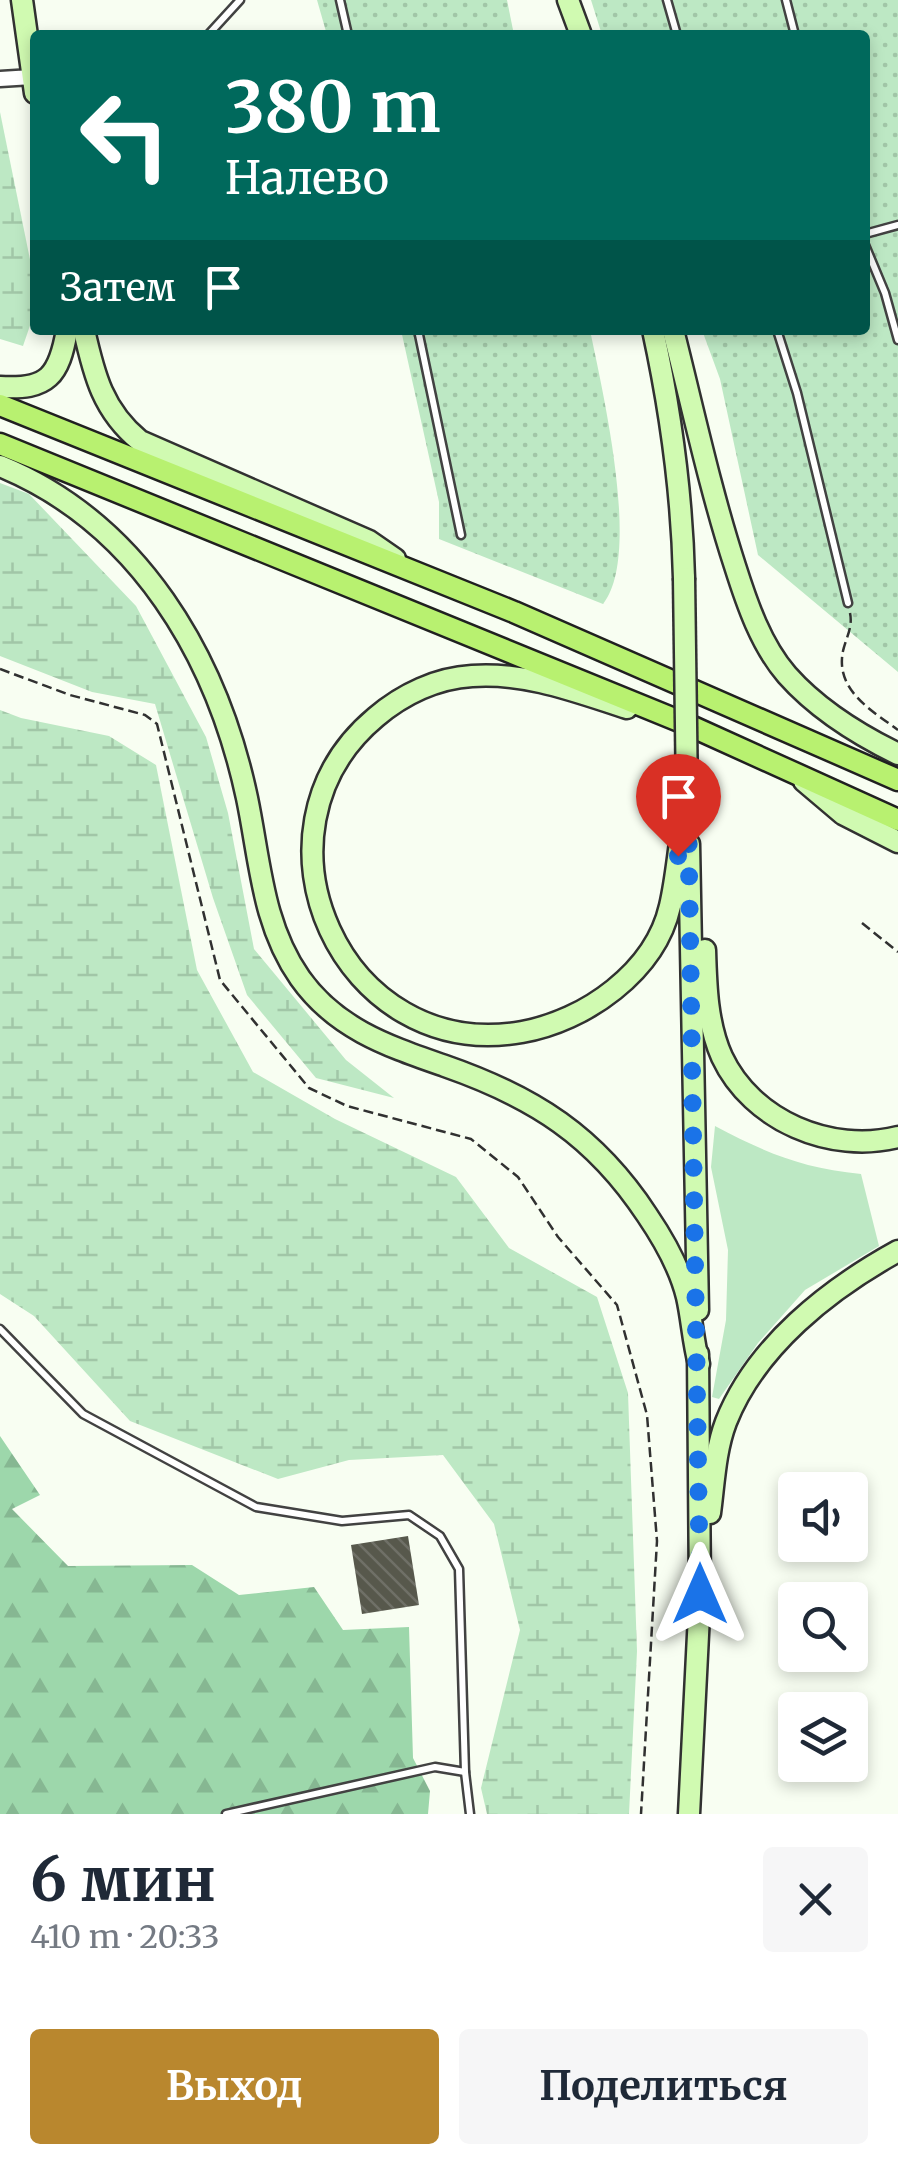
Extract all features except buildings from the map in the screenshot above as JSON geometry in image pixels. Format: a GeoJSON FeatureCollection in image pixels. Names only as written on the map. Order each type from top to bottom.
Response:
{"type":"FeatureCollection","features":[{"type":"Feature","properties":{"kind":"main road"},"geometry":{"type":"LineString","coordinates":[[22,0],[30,55]]}},
{"type":"Feature","properties":{"kind":"main road"},"geometry":{"type":"LineString","coordinates":[[567,0],[577,30]]}},
{"type":"Feature","properties":{"kind":"main road"},"geometry":{"type":"LineString","coordinates":[[0,387],[28,389],[49,380],[62,358],[66,335]]}},
{"type":"Feature","properties":{"kind":"main road"},"geometry":{"type":"LineString","coordinates":[[85,335],[104,401],[115,418],[140,441],[369,541],[418,574]]}},
{"type":"Feature","properties":{"kind":"main road"},"geometry":{"type":"LineString","coordinates":[[654,335],[683,511],[700,1594],[689,1814]]}},
{"type":"Feature","properties":{"kind":"main road"},"geometry":{"type":"LineString","coordinates":[[674,335],[718,514],[762,636],[784,672],[812,701],[839,722],[898,754]]}},
{"type":"Feature","properties":{"kind":"main road"},"geometry":{"type":"LineString","coordinates":[[0,406],[606,651],[898,780]]}},
{"type":"Feature","properties":{"kind":"main road"},"geometry":{"type":"LineString","coordinates":[[0,444],[684,723],[898,820]]}},
{"type":"Feature","properties":{"kind":"main road"},"geometry":{"type":"LineString","coordinates":[[0,466],[66,501],[116,542],[167,602],[188,636],[212,683],[236,755],[265,899],[276,934],[288,961],[310,992],[347,1026],[520,1097],[548,1112],[598,1152],[625,1181],[666,1244],[686,1294],[698,1364]]}},
{"type":"Feature","properties":{"kind":"main road"},"geometry":{"type":"LineString","coordinates":[[684,723],[546,682],[518,678],[472,676],[415,691],[363,728],[329,775],[320,799],[312,856],[322,916],[352,970],[399,1010],[425,1023],[458,1032],[486,1035],[538,1030],[604,997],[658,940],[670,909],[687,799]]}},
{"type":"Feature","properties":{"kind":"main road"},"geometry":{"type":"LineString","coordinates":[[794,774],[843,814],[898,842]]}},
{"type":"Feature","properties":{"kind":"main road"},"geometry":{"type":"LineString","coordinates":[[690,873],[705,934],[708,1005],[714,1033],[736,1080],[768,1110],[804,1131],[848,1142],[898,1137]]}},
{"type":"Feature","properties":{"kind":"main road"},"geometry":{"type":"LineString","coordinates":[[700,1594],[717,1460],[726,1422],[744,1388],[780,1339],[854,1275],[898,1251]]}},
{"type":"Feature","properties":{"kind":"street"},"geometry":{"type":"LineString","coordinates":[[0,79],[30,82]]}},
{"type":"Feature","properties":{"kind":"lane"},"geometry":{"type":"LineString","coordinates":[[213,30],[240,0]]}},
{"type":"Feature","properties":{"kind":"lane"},"geometry":{"type":"LineString","coordinates":[[340,0],[347,30]]}},
{"type":"Feature","properties":{"kind":"lane"},"geometry":{"type":"LineString","coordinates":[[667,0],[676,30]]}},
{"type":"Feature","properties":{"kind":"lane"},"geometry":{"type":"LineString","coordinates":[[786,0],[794,30]]}},
{"type":"Feature","properties":{"kind":"lane"},"geometry":{"type":"LineString","coordinates":[[870,233],[898,225]]}},
{"type":"Feature","properties":{"kind":"lane"},"geometry":{"type":"LineString","coordinates":[[870,257],[898,340]]}},
{"type":"Feature","properties":{"kind":"lane"},"geometry":{"type":"LineString","coordinates":[[419,335],[461,535]]}},
{"type":"Feature","properties":{"kind":"lane"},"geometry":{"type":"LineString","coordinates":[[779,335],[798,393],[848,603]]}},
{"type":"Feature","properties":{"kind":"lane"},"geometry":{"type":"LineString","coordinates":[[0,1329],[82,1414],[256,1507],[342,1522],[408,1515],[440,1536],[458,1569],[470,1814]]}},
{"type":"Feature","properties":{"kind":"lane"},"geometry":{"type":"LineString","coordinates":[[226,1814],[435,1767],[466,1772]]}},
{"type":"Feature","properties":{"kind":"path"},"geometry":{"type":"LineString","coordinates":[[848,603],[852,621],[842,654],[843,675],[856,699],[898,730]]}},
{"type":"Feature","properties":{"kind":"path"},"geometry":{"type":"LineString","coordinates":[[0,669],[70,695],[145,716],[157,724],[220,980],[309,1088],[347,1106],[471,1139],[518,1177],[558,1237],[617,1304],[646,1415],[657,1541],[641,1814]]}},
{"type":"Feature","properties":{"kind":"path"},"geometry":{"type":"LineString","coordinates":[[862,923],[898,952]]}},
{"type":"Feature","properties":{"kind":"green space"},"geometry":{"type":"Polygon","coordinates":[[[317,0],[507,0],[513,30],[326,30],[317,0]]]}},
{"type":"Feature","properties":{"kind":"green space"},"geometry":{"type":"Polygon","coordinates":[[[591,0],[898,0],[898,672],[758,555],[720,379],[704,335],[870,335],[870,30],[600,30],[591,0]]]}},
{"type":"Feature","properties":{"kind":"green space"},"geometry":{"type":"Polygon","coordinates":[[[0,112],[30,259],[30,326],[23,346],[0,339],[0,112]]]}},
{"type":"Feature","properties":{"kind":"green space"},"geometry":{"type":"Polygon","coordinates":[[[402,335],[591,335],[610,430],[619,512],[614,581],[603,604],[439,539],[439,502],[402,335]]]}},
{"type":"Feature","properties":{"kind":"green space"},"geometry":{"type":"Polygon","coordinates":[[[0,483],[29,494],[136,606],[206,737],[228,813],[254,949],[346,1060],[394,1098],[316,1078],[247,995],[213,898],[155,704],[92,692],[0,656],[0,483]]]}},
{"type":"Feature","properties":{"kind":"green space"},"geometry":{"type":"Polygon","coordinates":[[[0,710],[109,736],[156,765],[197,970],[253,1072],[335,1119],[456,1177],[509,1248],[597,1297],[628,1393],[637,1651],[629,1814],[487,1814],[481,1788],[520,1630],[494,1524],[443,1455],[349,1460],[278,1479],[130,1421],[34,1316],[0,1294],[0,710]]]}},
{"type":"Feature","properties":{"kind":"green space"},"geometry":{"type":"Polygon","coordinates":[[[715,1126],[785,1158],[861,1174],[879,1246],[805,1290],[758,1343],[719,1399],[712,1397],[726,1320],[728,1250],[711,1167],[715,1126]]]}},
{"type":"Feature","properties":{"kind":"green space"},"geometry":{"type":"Polygon","coordinates":[[[0,1436],[40,1495],[12,1509],[68,1566],[192,1565],[239,1595],[314,1587],[343,1630],[409,1627],[413,1758],[430,1791],[428,1814],[0,1814],[0,1436]]]}},
{"type":"Feature","properties":{"kind":"route"},"geometry":{"type":"LineString","coordinates":[[678,856],[680,827],[688,802],[700,1594]]}}]}
